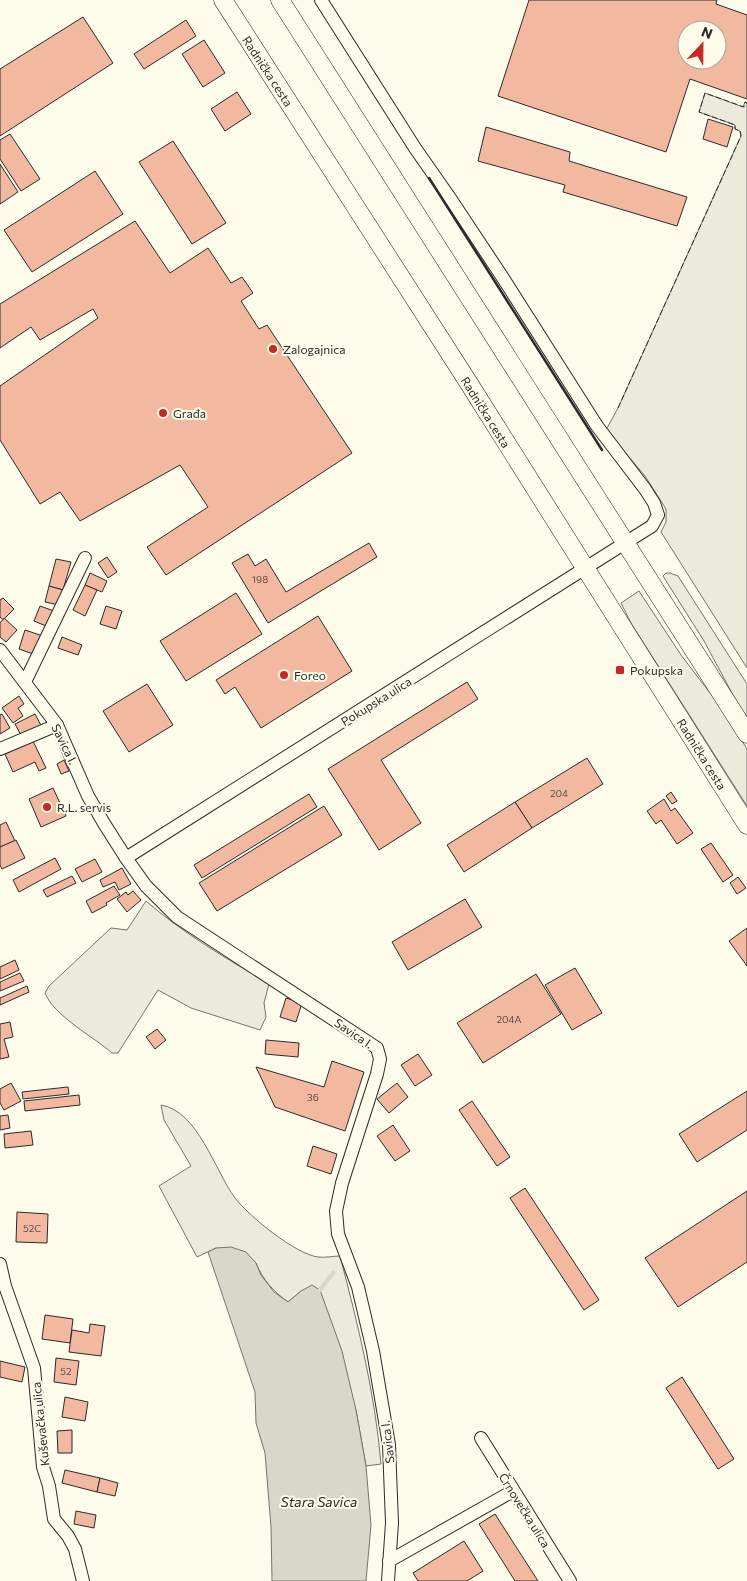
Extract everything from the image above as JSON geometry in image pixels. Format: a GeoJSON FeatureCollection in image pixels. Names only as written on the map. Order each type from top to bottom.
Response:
{"type":"FeatureCollection","features":[{"type":"Feature","properties":{"kind":"main road","name":"Radnička cesta"},"geometry":{"type":"LineString","coordinates":[[223,0],[454,361],[747,826]]}},
{"type":"Feature","properties":{"kind":"main road"},"geometry":{"type":"LineString","coordinates":[[280,0],[747,734]]}},
{"type":"Feature","properties":{"kind":"street","name":"Pokupska ulica"},"geometry":{"type":"LineString","coordinates":[[126,858],[625,543],[655,523],[658,515],[654,503],[634,473],[597,426],[498,270],[415,148],[321,0]]}},
{"type":"Feature","properties":{"kind":"street"},"geometry":{"type":"LineString","coordinates":[[25,682],[85,558]]}},
{"type":"Feature","properties":{"kind":"street","name":"Savica I."},"geometry":{"type":"LineString","coordinates":[[0,650],[57,725],[88,796],[126,858],[146,886],[177,917],[377,1048],[380,1059],[377,1074],[342,1183],[336,1211],[338,1234],[358,1287],[373,1351],[389,1445],[392,1523],[388,1581]]}},
{"type":"Feature","properties":{"kind":"street"},"geometry":{"type":"LineString","coordinates":[[0,749],[57,725]]}},
{"type":"Feature","properties":{"kind":"street","name":"Kuševačka ulica"},"geometry":{"type":"LineString","coordinates":[[0,1264],[5,1286],[34,1368],[44,1467],[54,1519],[68,1536],[75,1549],[84,1581]]}},
{"type":"Feature","properties":{"kind":"street","name":"Črnovečka ulica"},"geometry":{"type":"LineString","coordinates":[[481,1438],[570,1581]]}},
{"type":"Feature","properties":{"kind":"street"},"geometry":{"type":"LineString","coordinates":[[389,1561],[513,1491]]}},
{"type":"Feature","properties":{"kind":"shaded area"},"geometry":{"type":"Polygon","coordinates":[[[705,93],[743,107],[745,102],[747,103],[747,668],[661,532],[666,522],[666,509],[645,476],[606,430],[618,408],[741,136],[740,131],[735,129],[735,125],[699,112],[705,93]]]}},
{"type":"Feature","properties":{"kind":"shaded area"},"geometry":{"type":"Polygon","coordinates":[[[666,573],[678,576],[747,684],[747,721],[704,641],[663,576],[666,573]]]}},
{"type":"Feature","properties":{"kind":"shaded area"},"geometry":{"type":"Polygon","coordinates":[[[639,591],[681,655],[723,710],[747,749],[747,806],[631,623],[621,603],[639,591]]]}},
{"type":"Feature","properties":{"kind":"shaded area"},"geometry":{"type":"Polygon","coordinates":[[[146,901],[190,935],[269,984],[264,1003],[266,1017],[260,1030],[191,1008],[158,990],[118,1053],[112,1053],[75,1026],[57,1010],[45,993],[49,986],[111,928],[127,930],[146,901]]]}},
{"type":"Feature","properties":{"kind":"shaded area"},"geometry":{"type":"Polygon","coordinates":[[[161,1105],[174,1110],[185,1118],[204,1144],[235,1198],[261,1224],[285,1242],[308,1254],[318,1257],[340,1256],[370,1385],[381,1464],[366,1466],[356,1410],[301,1291],[288,1302],[269,1285],[256,1263],[216,1248],[197,1257],[159,1186],[191,1166],[164,1120],[161,1105]]]}},
{"type":"Feature","properties":{"kind":"water","name":"Stara Savica"},"geometry":{"type":"Polygon","coordinates":[[[231,1247],[246,1252],[256,1263],[261,1275],[274,1292],[288,1302],[312,1285],[320,1290],[342,1351],[356,1410],[366,1466],[371,1525],[366,1581],[272,1581],[271,1527],[265,1453],[256,1423],[255,1392],[208,1252],[216,1248],[231,1247]]]}},
{"type":"Feature","properties":{"kind":"building"},"geometry":{"type":"Polygon","coordinates":[[[529,0],[717,0],[716,4],[747,15],[747,99],[690,79],[666,152],[498,96],[529,0]]]}},
{"type":"Feature","properties":{"kind":"building"},"geometry":{"type":"Polygon","coordinates":[[[83,17],[113,63],[0,136],[0,69],[83,17]]]}},
{"type":"Feature","properties":{"kind":"building"},"geometry":{"type":"Polygon","coordinates":[[[186,20],[196,36],[144,69],[134,54],[186,20]]]}},
{"type":"Feature","properties":{"kind":"building"},"geometry":{"type":"Polygon","coordinates":[[[204,40],[225,73],[203,87],[182,54],[204,40]]]}},
{"type":"Feature","properties":{"kind":"building"},"geometry":{"type":"Polygon","coordinates":[[[237,92],[251,114],[225,131],[211,109],[237,92]]]}},
{"type":"Feature","properties":{"kind":"building"},"geometry":{"type":"Polygon","coordinates":[[[708,119],[733,127],[727,147],[703,139],[708,119]]]}},
{"type":"Feature","properties":{"kind":"building"},"geometry":{"type":"Polygon","coordinates":[[[486,127],[570,152],[569,161],[687,197],[677,226],[563,192],[565,185],[478,161],[486,127]]]}},
{"type":"Feature","properties":{"kind":"building"},"geometry":{"type":"Polygon","coordinates":[[[10,134],[40,179],[21,191],[0,159],[0,140],[10,134]]]}},
{"type":"Feature","properties":{"kind":"building"},"geometry":{"type":"Polygon","coordinates":[[[173,141],[226,223],[192,244],[139,162],[173,141]]]}},
{"type":"Feature","properties":{"kind":"building"},"geometry":{"type":"Polygon","coordinates":[[[0,164],[18,192],[0,204],[0,164]]]}},
{"type":"Feature","properties":{"kind":"building"},"geometry":{"type":"Polygon","coordinates":[[[95,171],[123,214],[32,272],[4,230],[95,171]]]}},
{"type":"Feature","properties":{"kind":"building","name":"Građa"},"geometry":{"type":"Polygon","coordinates":[[[135,221],[170,273],[208,248],[231,283],[242,277],[253,293],[241,301],[259,329],[267,325],[352,453],[166,575],[147,547],[208,507],[180,465],[80,521],[60,492],[40,504],[0,440],[0,386],[98,318],[93,309],[40,340],[31,327],[0,348],[0,304],[135,221]]]}},
{"type":"Feature","properties":{"kind":"building"},"geometry":{"type":"Polygon","coordinates":[[[369,543],[377,557],[268,623],[232,563],[248,554],[255,566],[266,559],[286,592],[369,543]]]}},
{"type":"Feature","properties":{"kind":"building"},"geometry":{"type":"Polygon","coordinates":[[[107,557],[117,572],[108,578],[98,563],[107,557]]]}},
{"type":"Feature","properties":{"kind":"building"},"geometry":{"type":"Polygon","coordinates":[[[56,559],[71,562],[63,590],[49,586],[56,559]]]}},
{"type":"Feature","properties":{"kind":"building"},"geometry":{"type":"Polygon","coordinates":[[[90,573],[107,581],[102,592],[85,585],[90,573]]]}},
{"type":"Feature","properties":{"kind":"building"},"geometry":{"type":"Polygon","coordinates":[[[85,585],[97,590],[85,616],[73,610],[85,585]]]}},
{"type":"Feature","properties":{"kind":"building"},"geometry":{"type":"Polygon","coordinates":[[[49,586],[63,590],[59,605],[45,602],[49,586]]]}},
{"type":"Feature","properties":{"kind":"building"},"geometry":{"type":"Polygon","coordinates":[[[236,593],[262,634],[186,681],[160,641],[236,593]]]}},
{"type":"Feature","properties":{"kind":"building"},"geometry":{"type":"Polygon","coordinates":[[[3,598],[14,609],[3,620],[0,617],[0,600],[3,598]]]}},
{"type":"Feature","properties":{"kind":"building"},"geometry":{"type":"Polygon","coordinates":[[[40,606],[57,612],[51,628],[34,621],[40,606]]]}},
{"type":"Feature","properties":{"kind":"building"},"geometry":{"type":"Polygon","coordinates":[[[106,606],[122,611],[116,629],[100,624],[106,606]]]}},
{"type":"Feature","properties":{"kind":"building","name":"Foreo"},"geometry":{"type":"Polygon","coordinates":[[[318,616],[352,671],[261,728],[235,687],[225,694],[216,680],[318,616]]]}},
{"type":"Feature","properties":{"kind":"building"},"geometry":{"type":"Polygon","coordinates":[[[4,618],[17,630],[6,642],[0,637],[0,623],[4,618]]]}},
{"type":"Feature","properties":{"kind":"building"},"geometry":{"type":"Polygon","coordinates":[[[25,630],[43,636],[36,655],[19,649],[25,630]]]}},
{"type":"Feature","properties":{"kind":"building"},"geometry":{"type":"Polygon","coordinates":[[[62,637],[82,645],[78,655],[58,648],[62,637]]]}},
{"type":"Feature","properties":{"kind":"building"},"geometry":{"type":"Polygon","coordinates":[[[467,682],[478,699],[381,760],[421,823],[379,850],[328,769],[467,682]]]}},
{"type":"Feature","properties":{"kind":"building"},"geometry":{"type":"Polygon","coordinates":[[[147,684],[173,725],[129,752],[103,711],[147,684]]]}},
{"type":"Feature","properties":{"kind":"building"},"geometry":{"type":"Polygon","coordinates":[[[19,696],[24,704],[18,708],[23,716],[13,723],[2,708],[19,696]]]}},
{"type":"Feature","properties":{"kind":"building"},"geometry":{"type":"Polygon","coordinates":[[[2,714],[10,728],[0,734],[0,715],[2,714]]]}},
{"type":"Feature","properties":{"kind":"building"},"geometry":{"type":"Polygon","coordinates":[[[35,714],[43,729],[23,739],[15,724],[35,714]]]}},
{"type":"Feature","properties":{"kind":"building"},"geometry":{"type":"Polygon","coordinates":[[[33,741],[46,768],[39,771],[35,762],[13,772],[5,754],[33,741]]]}},
{"type":"Feature","properties":{"kind":"building"},"geometry":{"type":"Polygon","coordinates":[[[587,758],[603,784],[532,828],[515,802],[587,758]]]}},
{"type":"Feature","properties":{"kind":"building"},"geometry":{"type":"Polygon","coordinates":[[[64,760],[69,771],[61,774],[57,764],[64,760]]]}},
{"type":"Feature","properties":{"kind":"building","name":"R.L. servis"},"geometry":{"type":"Polygon","coordinates":[[[53,788],[66,816],[41,827],[29,799],[53,788]]]}},
{"type":"Feature","properties":{"kind":"building"},"geometry":{"type":"Polygon","coordinates":[[[671,792],[677,801],[672,804],[666,796],[671,792]]]}},
{"type":"Feature","properties":{"kind":"building"},"geometry":{"type":"Polygon","coordinates":[[[309,794],[317,807],[202,878],[194,865],[309,794]]]}},
{"type":"Feature","properties":{"kind":"building"},"geometry":{"type":"Polygon","coordinates":[[[664,799],[671,811],[675,808],[693,833],[677,844],[661,820],[656,824],[647,811],[664,799]]]}},
{"type":"Feature","properties":{"kind":"building"},"geometry":{"type":"Polygon","coordinates":[[[515,802],[532,828],[464,872],[447,845],[515,802]]]}},
{"type":"Feature","properties":{"kind":"building"},"geometry":{"type":"Polygon","coordinates":[[[324,806],[342,835],[217,911],[199,883],[324,806]]]}},
{"type":"Feature","properties":{"kind":"building"},"geometry":{"type":"Polygon","coordinates":[[[6,822],[15,841],[0,847],[0,825],[6,822]]]}},
{"type":"Feature","properties":{"kind":"building"},"geometry":{"type":"Polygon","coordinates":[[[16,840],[25,858],[2,869],[0,865],[0,847],[16,840]]]}},
{"type":"Feature","properties":{"kind":"building"},"geometry":{"type":"Polygon","coordinates":[[[711,843],[733,875],[723,882],[701,849],[711,843]]]}},
{"type":"Feature","properties":{"kind":"building"},"geometry":{"type":"Polygon","coordinates":[[[55,858],[61,869],[19,892],[13,880],[55,858]]]}},
{"type":"Feature","properties":{"kind":"building"},"geometry":{"type":"Polygon","coordinates":[[[95,859],[102,872],[82,882],[75,869],[95,859]]]}},
{"type":"Feature","properties":{"kind":"building"},"geometry":{"type":"Polygon","coordinates":[[[122,868],[131,884],[119,890],[115,882],[103,887],[100,880],[122,868]]]}},
{"type":"Feature","properties":{"kind":"building"},"geometry":{"type":"Polygon","coordinates":[[[72,876],[76,883],[47,897],[43,890],[72,876]]]}},
{"type":"Feature","properties":{"kind":"building"},"geometry":{"type":"Polygon","coordinates":[[[738,877],[746,888],[737,894],[730,883],[738,877]]]}},
{"type":"Feature","properties":{"kind":"building"},"geometry":{"type":"Polygon","coordinates":[[[114,886],[120,895],[92,913],[86,901],[114,886]]]}},
{"type":"Feature","properties":{"kind":"building"},"geometry":{"type":"Polygon","coordinates":[[[133,891],[141,900],[127,912],[117,899],[126,892],[128,895],[133,891]]]}},
{"type":"Feature","properties":{"kind":"building"},"geometry":{"type":"Polygon","coordinates":[[[465,899],[482,927],[408,970],[392,942],[465,899]]]}},
{"type":"Feature","properties":{"kind":"building"},"geometry":{"type":"Polygon","coordinates":[[[747,928],[747,966],[729,941],[747,928]]]}},
{"type":"Feature","properties":{"kind":"building"},"geometry":{"type":"Polygon","coordinates":[[[15,960],[19,970],[0,979],[0,967],[15,960]]]}},
{"type":"Feature","properties":{"kind":"building"},"geometry":{"type":"Polygon","coordinates":[[[575,968],[602,1013],[572,1030],[545,985],[575,968]]]}},
{"type":"Feature","properties":{"kind":"building"},"geometry":{"type":"Polygon","coordinates":[[[20,973],[24,981],[0,991],[0,982],[20,973]]]}},
{"type":"Feature","properties":{"kind":"building"},"geometry":{"type":"Polygon","coordinates":[[[536,974],[561,1014],[483,1063],[457,1023],[536,974]]]}},
{"type":"Feature","properties":{"kind":"building"},"geometry":{"type":"Polygon","coordinates":[[[27,986],[29,992],[0,1005],[0,998],[27,986]]]}},
{"type":"Feature","properties":{"kind":"building"},"geometry":{"type":"Polygon","coordinates":[[[286,998],[302,1003],[296,1022],[280,1017],[286,998]]]}},
{"type":"Feature","properties":{"kind":"building"},"geometry":{"type":"Polygon","coordinates":[[[10,1022],[13,1037],[4,1039],[9,1057],[0,1059],[0,1024],[10,1022]]]}},
{"type":"Feature","properties":{"kind":"building"},"geometry":{"type":"Polygon","coordinates":[[[157,1029],[166,1040],[155,1049],[146,1037],[157,1029]]]}},
{"type":"Feature","properties":{"kind":"building"},"geometry":{"type":"Polygon","coordinates":[[[266,1040],[299,1043],[298,1057],[265,1054],[266,1040]]]}},
{"type":"Feature","properties":{"kind":"building"},"geometry":{"type":"Polygon","coordinates":[[[418,1054],[432,1075],[415,1086],[401,1065],[418,1054]]]}},
{"type":"Feature","properties":{"kind":"building"},"geometry":{"type":"Polygon","coordinates":[[[332,1061],[364,1072],[345,1131],[275,1107],[256,1067],[324,1087],[332,1061]]]}},
{"type":"Feature","properties":{"kind":"building"},"geometry":{"type":"Polygon","coordinates":[[[11,1083],[21,1101],[4,1110],[0,1103],[0,1089],[11,1083]]]}},
{"type":"Feature","properties":{"kind":"building"},"geometry":{"type":"Polygon","coordinates":[[[397,1083],[408,1097],[389,1113],[377,1099],[397,1083]]]}},
{"type":"Feature","properties":{"kind":"building"},"geometry":{"type":"Polygon","coordinates":[[[68,1087],[69,1094],[23,1099],[22,1092],[68,1087]]]}},
{"type":"Feature","properties":{"kind":"building"},"geometry":{"type":"Polygon","coordinates":[[[747,1091],[747,1130],[697,1162],[679,1134],[747,1091]]]}},
{"type":"Feature","properties":{"kind":"building"},"geometry":{"type":"Polygon","coordinates":[[[79,1095],[80,1105],[25,1111],[24,1101],[79,1095]]]}},
{"type":"Feature","properties":{"kind":"building"},"geometry":{"type":"Polygon","coordinates":[[[472,1101],[510,1157],[497,1166],[459,1110],[472,1101]]]}},
{"type":"Feature","properties":{"kind":"building"},"geometry":{"type":"Polygon","coordinates":[[[8,1115],[10,1128],[0,1130],[0,1116],[8,1115]]]}},
{"type":"Feature","properties":{"kind":"building"},"geometry":{"type":"Polygon","coordinates":[[[393,1125],[410,1151],[395,1161],[377,1136],[393,1125]]]}},
{"type":"Feature","properties":{"kind":"building"},"geometry":{"type":"Polygon","coordinates":[[[31,1131],[33,1145],[5,1148],[4,1134],[31,1131]]]}},
{"type":"Feature","properties":{"kind":"building"},"geometry":{"type":"Polygon","coordinates":[[[313,1146],[337,1154],[331,1174],[307,1166],[313,1146]]]}},
{"type":"Feature","properties":{"kind":"building"},"geometry":{"type":"Polygon","coordinates":[[[525,1188],[599,1300],[584,1310],[510,1198],[525,1188]]]}},
{"type":"Feature","properties":{"kind":"building"},"geometry":{"type":"Polygon","coordinates":[[[747,1191],[747,1262],[678,1307],[645,1258],[747,1191]]]}},
{"type":"Feature","properties":{"kind":"building"},"geometry":{"type":"Polygon","coordinates":[[[17,1212],[48,1214],[47,1243],[16,1242],[17,1212]]]}},
{"type":"Feature","properties":{"kind":"building"},"geometry":{"type":"Polygon","coordinates":[[[45,1315],[73,1319],[70,1343],[42,1339],[45,1315]]]}},
{"type":"Feature","properties":{"kind":"building"},"geometry":{"type":"Polygon","coordinates":[[[90,1324],[105,1326],[101,1356],[69,1352],[72,1330],[89,1333],[90,1324]]]}},
{"type":"Feature","properties":{"kind":"building"},"geometry":{"type":"Polygon","coordinates":[[[56,1358],[79,1361],[76,1385],[54,1382],[56,1358]]]}},
{"type":"Feature","properties":{"kind":"building"},"geometry":{"type":"Polygon","coordinates":[[[0,1361],[25,1367],[22,1382],[0,1377],[0,1361]]]}},
{"type":"Feature","properties":{"kind":"building"},"geometry":{"type":"Polygon","coordinates":[[[682,1377],[734,1459],[718,1469],[666,1388],[682,1377]]]}},
{"type":"Feature","properties":{"kind":"building"},"geometry":{"type":"Polygon","coordinates":[[[65,1397],[88,1402],[85,1421],[62,1417],[65,1397]]]}},
{"type":"Feature","properties":{"kind":"building"},"geometry":{"type":"Polygon","coordinates":[[[72,1430],[72,1453],[58,1453],[57,1431],[72,1430]]]}},
{"type":"Feature","properties":{"kind":"building"},"geometry":{"type":"Polygon","coordinates":[[[65,1470],[100,1478],[97,1492],[62,1483],[65,1470]]]}},
{"type":"Feature","properties":{"kind":"building"},"geometry":{"type":"Polygon","coordinates":[[[100,1478],[118,1483],[115,1496],[97,1492],[100,1478]]]}},
{"type":"Feature","properties":{"kind":"building"},"geometry":{"type":"Polygon","coordinates":[[[76,1511],[96,1515],[94,1528],[74,1524],[76,1511]]]}},
{"type":"Feature","properties":{"kind":"building"},"geometry":{"type":"Polygon","coordinates":[[[495,1514],[538,1581],[515,1581],[479,1524],[495,1514]]]}},
{"type":"Feature","properties":{"kind":"building"},"geometry":{"type":"Polygon","coordinates":[[[464,1541],[483,1571],[467,1581],[418,1581],[413,1573],[464,1541]]]}},
{"type":"Feature","properties":{"kind":"waterway"},"geometry":{"type":"LineString","coordinates":[[320,1290],[333,1273]]}},
{"type":"Feature","properties":{"kind":"fence"},"geometry":{"type":"LineString","coordinates":[[618,408],[741,136],[740,131],[735,129],[735,125],[699,112],[705,93],[744,107],[745,102],[747,103]]}},
{"type":"Feature","properties":{"kind":"wall"},"geometry":{"type":"LineString","coordinates":[[429,178],[602,450]]}},
{"type":"Feature","properties":{"kind":"place","name":"Zalogajnica"},"geometry":{"type":"Point","coordinates":[273,349]}},
{"type":"Feature","properties":{"kind":"place","name":"Građa"},"geometry":{"type":"Point","coordinates":[163,413]}},
{"type":"Feature","properties":{"kind":"place","name":"Pokupska"},"geometry":{"type":"Point","coordinates":[620,670]}},
{"type":"Feature","properties":{"kind":"place","name":"Foreo"},"geometry":{"type":"Point","coordinates":[284,675]}},
{"type":"Feature","properties":{"kind":"place","name":"R.L. servis"},"geometry":{"type":"Point","coordinates":[47,807]}}]}
